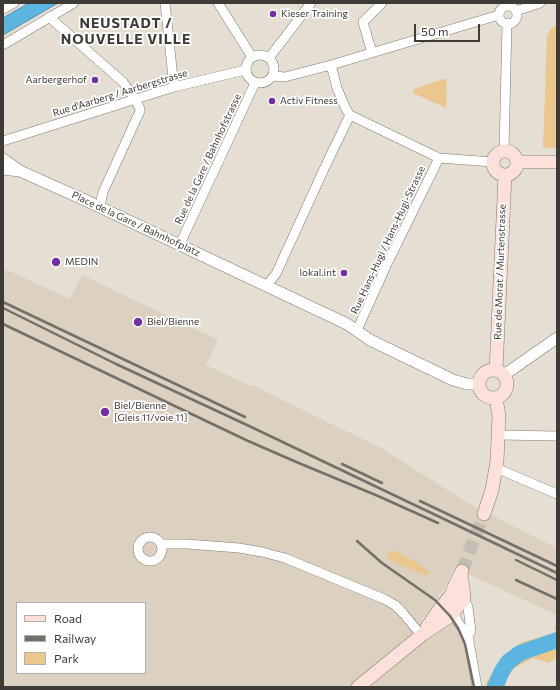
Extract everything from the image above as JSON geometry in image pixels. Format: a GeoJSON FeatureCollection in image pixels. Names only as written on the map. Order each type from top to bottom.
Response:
{"type":"FeatureCollection","features":[{"type":"Feature","properties":{"kind":"main road"},"geometry":{"type":"LineString","coordinates":[[504,151],[513,154],[517,162],[517,166],[512,172],[505,174],[498,172],[495,169],[493,162],[498,153],[504,151]]}},
{"type":"Feature","properties":{"kind":"main road"},"geometry":{"type":"LineString","coordinates":[[517,162],[557,162]]}},
{"type":"Feature","properties":{"kind":"main road","name":"Rue de Morat / Murtenstrasse"},"geometry":{"type":"LineString","coordinates":[[500,373],[505,174]]}},
{"type":"Feature","properties":{"kind":"main road"},"geometry":{"type":"LineString","coordinates":[[489,370],[500,373],[507,382],[506,389],[496,398],[490,398],[484,395],[478,384],[480,378],[489,370]]}},
{"type":"Feature","properties":{"kind":"main road"},"geometry":{"type":"LineString","coordinates":[[484,514],[490,497],[496,468],[499,416],[496,398]]}},
{"type":"Feature","properties":{"kind":"main road"},"geometry":{"type":"LineString","coordinates":[[358,687],[422,634],[454,612],[457,597],[455,585],[461,574]]}},
{"type":"Feature","properties":{"kind":"main road"},"geometry":{"type":"LineString","coordinates":[[422,634],[442,606],[457,597]]}},
{"type":"Feature","properties":{"kind":"street"},"geometry":{"type":"LineString","coordinates":[[3,9],[14,3]]}},
{"type":"Feature","properties":{"kind":"street"},"geometry":{"type":"LineString","coordinates":[[3,45],[74,3]]}},
{"type":"Feature","properties":{"kind":"street"},"geometry":{"type":"LineString","coordinates":[[165,3],[174,87]]}},
{"type":"Feature","properties":{"kind":"street"},"geometry":{"type":"LineString","coordinates":[[218,3],[252,57]]}},
{"type":"Feature","properties":{"kind":"street"},"geometry":{"type":"LineString","coordinates":[[269,58],[311,3]]}},
{"type":"Feature","properties":{"kind":"street"},"geometry":{"type":"LineString","coordinates":[[372,53],[363,22],[382,3]]}},
{"type":"Feature","properties":{"kind":"street"},"geometry":{"type":"LineString","coordinates":[[273,76],[273,64],[269,58],[260,55],[252,57],[248,61],[245,70],[248,78],[255,83],[265,82],[273,76],[285,77],[331,65],[499,14],[503,8],[540,3]]}},
{"type":"Feature","properties":{"kind":"street"},"geometry":{"type":"LineString","coordinates":[[499,14],[502,21],[507,23],[512,22],[516,19],[510,7]]}},
{"type":"Feature","properties":{"kind":"street"},"geometry":{"type":"LineString","coordinates":[[49,17],[123,82],[136,99],[139,106],[140,111],[103,192],[100,206]]}},
{"type":"Feature","properties":{"kind":"street"},"geometry":{"type":"LineString","coordinates":[[504,151],[507,23]]}},
{"type":"Feature","properties":{"kind":"street"},"geometry":{"type":"LineString","coordinates":[[331,65],[340,95],[350,115],[439,158],[493,162]]}},
{"type":"Feature","properties":{"kind":"street","name":"Rue d'Aarberg / Aarbergstrasse"},"geometry":{"type":"LineString","coordinates":[[3,141],[174,87],[245,70]]}},
{"type":"Feature","properties":{"kind":"street","name":"Rue de la Gare / Bahnhofstrasse"},"geometry":{"type":"LineString","coordinates":[[180,244],[255,83]]}},
{"type":"Feature","properties":{"kind":"street"},"geometry":{"type":"LineString","coordinates":[[267,285],[276,274],[350,115]]}},
{"type":"Feature","properties":{"kind":"street","name":"Rue Hans-Hugi / Hans-Hugi-Strasse"},"geometry":{"type":"LineString","coordinates":[[357,330],[387,264],[439,158]]}},
{"type":"Feature","properties":{"kind":"street"},"geometry":{"type":"LineString","coordinates":[[3,159],[20,171]]}},
{"type":"Feature","properties":{"kind":"street","name":"Place de la Gare / Bahnhofplatz"},"geometry":{"type":"LineString","coordinates":[[3,170],[20,171],[100,206],[347,324],[370,340],[453,380],[467,384],[478,384]]}},
{"type":"Feature","properties":{"kind":"street"},"geometry":{"type":"LineString","coordinates":[[500,373],[557,338]]}},
{"type":"Feature","properties":{"kind":"street"},"geometry":{"type":"LineString","coordinates":[[498,435],[557,436]]}},
{"type":"Feature","properties":{"kind":"street"},"geometry":{"type":"LineString","coordinates":[[496,468],[557,494]]}},
{"type":"Feature","properties":{"kind":"street"},"geometry":{"type":"LineString","coordinates":[[161,544],[187,544],[239,548],[285,558],[334,577],[390,602],[403,613],[422,634]]}},
{"type":"Feature","properties":{"kind":"street"},"geometry":{"type":"LineString","coordinates":[[457,597],[468,607],[471,631],[468,636]]}},
{"type":"Feature","properties":{"kind":"street"},"geometry":{"type":"LineString","coordinates":[[454,612],[456,622],[468,636],[477,687]]}},
{"type":"Feature","properties":{"kind":"shaded area"},"geometry":{"type":"Polygon","coordinates":[[[3,268],[70,299],[82,275],[218,340],[206,365],[251,386],[252,385],[381,448],[473,506],[557,548],[557,615],[470,575],[453,569],[448,581],[428,615],[422,618],[423,633],[450,616],[468,636],[476,687],[3,687],[3,268]]]}},
{"type":"Feature","properties":{"kind":"green space"},"geometry":{"type":"Polygon","coordinates":[[[557,24],[557,148],[543,148],[547,36],[550,30],[557,24]]]}},
{"type":"Feature","properties":{"kind":"green space"},"geometry":{"type":"Polygon","coordinates":[[[447,78],[446,108],[413,93],[414,89],[447,78]]]}},
{"type":"Feature","properties":{"kind":"green space"},"geometry":{"type":"Polygon","coordinates":[[[393,550],[416,562],[430,572],[428,576],[399,565],[388,559],[389,552],[393,550]]]}},
{"type":"Feature","properties":{"kind":"green space"},"geometry":{"type":"Polygon","coordinates":[[[557,626],[557,657],[549,663],[533,658],[508,672],[505,687],[486,687],[486,683],[500,660],[522,642],[556,633],[554,627],[557,626]]]}},
{"type":"Feature","properties":{"kind":"water"},"geometry":{"type":"Polygon","coordinates":[[[29,3],[58,3],[3,35],[3,18],[29,3]]]}},
{"type":"Feature","properties":{"kind":"waterway"},"geometry":{"type":"LineString","coordinates":[[495,687],[508,662],[520,653],[557,640]]}},
{"type":"Feature","properties":{"kind":"tunnel"},"geometry":{"type":"LineString","coordinates":[[462,571],[484,514]]}},
{"type":"Feature","properties":{"kind":"railway"},"geometry":{"type":"LineString","coordinates":[[3,302],[245,417]]}},
{"type":"Feature","properties":{"kind":"railway"},"geometry":{"type":"LineString","coordinates":[[3,308],[116,364],[557,573]]}},
{"type":"Feature","properties":{"kind":"railway"},"geometry":{"type":"LineString","coordinates":[[3,324],[246,440],[438,523]]}},
{"type":"Feature","properties":{"kind":"railway"},"geometry":{"type":"LineString","coordinates":[[342,464],[382,483]]}},
{"type":"Feature","properties":{"kind":"railway"},"geometry":{"type":"LineString","coordinates":[[420,501],[557,566]]}},
{"type":"Feature","properties":{"kind":"railway"},"geometry":{"type":"LineString","coordinates":[[357,541],[382,563],[435,600],[450,616],[458,628],[465,644],[474,687]]}},
{"type":"Feature","properties":{"kind":"railway"},"geometry":{"type":"LineString","coordinates":[[516,560],[557,580]]}},
{"type":"Feature","properties":{"kind":"railway"},"geometry":{"type":"LineString","coordinates":[[516,580],[557,599]]}},
{"type":"Feature","properties":{"kind":"place","name":"Kieser Training"},"geometry":{"type":"Point","coordinates":[273,14]}},
{"type":"Feature","properties":{"kind":"place","name":"Aarbergerhof"},"geometry":{"type":"Point","coordinates":[95,80]}},
{"type":"Feature","properties":{"kind":"place","name":"Activ Fitness"},"geometry":{"type":"Point","coordinates":[272,101]}},
{"type":"Feature","properties":{"kind":"place","name":"MEDIN"},"geometry":{"type":"Point","coordinates":[56,262]}},
{"type":"Feature","properties":{"kind":"place","name":"lokal.int"},"geometry":{"type":"Point","coordinates":[344,273]}},
{"type":"Feature","properties":{"kind":"place","name":"Biel/Bienne"},"geometry":{"type":"Point","coordinates":[138,322]}},
{"type":"Feature","properties":{"kind":"place","name":"Biel/Bienne [Gleis 11/voie 11]"},"geometry":{"type":"Point","coordinates":[105,412]}},
{"type":"Feature","properties":{"kind":"district","name":"NEUSTADT / NOUVELLE VILLE"},"geometry":{"type":"Point","coordinates":[126,32]}}]}
